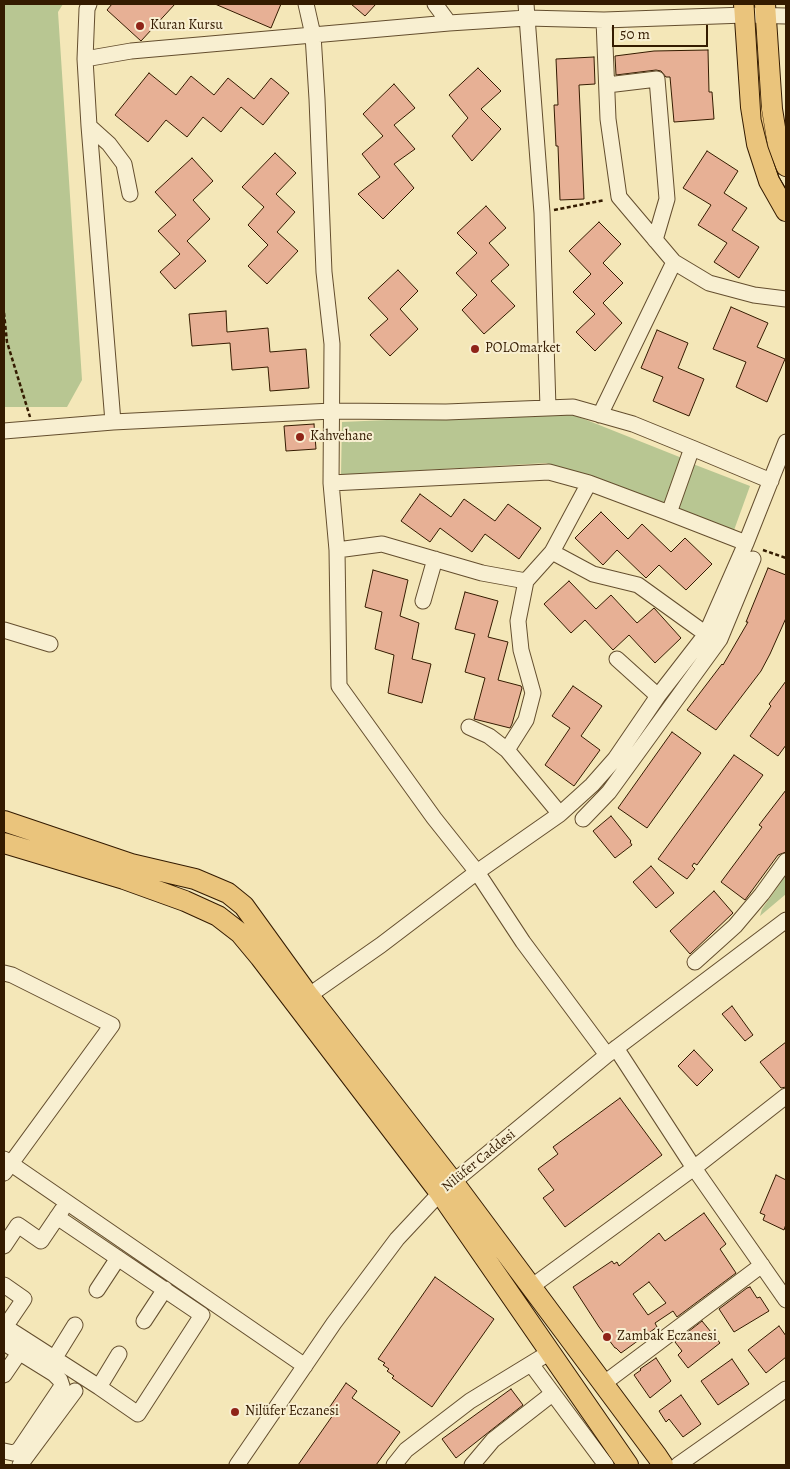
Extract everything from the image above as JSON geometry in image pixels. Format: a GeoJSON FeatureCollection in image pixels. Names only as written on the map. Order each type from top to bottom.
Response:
{"type":"FeatureCollection","features":[{"type":"Feature","properties":{"kind":"main road"},"geometry":{"type":"LineString","coordinates":[[744,9],[751,107],[757,144],[769,181],[786,211]]}},
{"type":"Feature","properties":{"kind":"main road"},"geometry":{"type":"LineString","coordinates":[[765,10],[772,109],[778,146],[786,166]]}},
{"type":"Feature","properties":{"kind":"main road"},"geometry":{"type":"LineString","coordinates":[[4,821],[131,864],[195,879],[228,893],[244,906],[303,1000],[447,1188],[531,1287],[662,1465]]}},
{"type":"Feature","properties":{"kind":"main road"},"geometry":{"type":"LineString","coordinates":[[4,843],[124,879],[218,916],[240,933],[303,1000]]}},
{"type":"Feature","properties":{"kind":"main road"},"geometry":{"type":"LineString","coordinates":[[447,1188],[551,1353],[628,1465]]}},
{"type":"Feature","properties":{"kind":"street"},"geometry":{"type":"LineString","coordinates":[[89,4],[87,9],[85,59],[113,422]]}},
{"type":"Feature","properties":{"kind":"street"},"geometry":{"type":"LineString","coordinates":[[306,4],[312,35],[317,99],[324,272],[332,344],[331,483],[337,550],[339,686],[434,818],[477,872],[523,942],[612,1052],[786,1300]]}},
{"type":"Feature","properties":{"kind":"street"},"geometry":{"type":"LineString","coordinates":[[436,4],[449,22]]}},
{"type":"Feature","properties":{"kind":"street"},"geometry":{"type":"LineString","coordinates":[[630,4],[631,19]]}},
{"type":"Feature","properties":{"kind":"street"},"geometry":{"type":"LineString","coordinates":[[85,59],[132,51],[449,22],[526,11],[604,20],[744,9],[765,10],[786,16]]}},
{"type":"Feature","properties":{"kind":"street"},"geometry":{"type":"LineString","coordinates":[[526,11],[542,213],[548,408]]}},
{"type":"Feature","properties":{"kind":"street"},"geometry":{"type":"LineString","coordinates":[[604,20],[608,119],[619,197],[674,262],[709,283],[754,295],[786,299]]}},
{"type":"Feature","properties":{"kind":"street"},"geometry":{"type":"LineString","coordinates":[[607,85],[656,79],[667,199],[655,240]]}},
{"type":"Feature","properties":{"kind":"street"},"geometry":{"type":"LineString","coordinates":[[89,126],[109,144],[124,164],[130,194]]}},
{"type":"Feature","properties":{"kind":"street"},"geometry":{"type":"LineString","coordinates":[[600,415],[674,262]]}},
{"type":"Feature","properties":{"kind":"street"},"geometry":{"type":"LineString","coordinates":[[4,431],[113,422],[332,411],[446,412],[572,407],[633,424],[770,481]]}},
{"type":"Feature","properties":{"kind":"street"},"geometry":{"type":"LineString","coordinates":[[303,1000],[381,945],[477,872],[560,814],[592,785],[615,759],[658,696],[706,634],[746,543],[786,442]]}},
{"type":"Feature","properties":{"kind":"street"},"geometry":{"type":"LineString","coordinates":[[669,513],[692,448]]}},
{"type":"Feature","properties":{"kind":"street"},"geometry":{"type":"LineString","coordinates":[[331,483],[549,472],[589,483],[746,543]]}},
{"type":"Feature","properties":{"kind":"street"},"geometry":{"type":"LineString","coordinates":[[507,750],[526,720],[533,693],[521,650],[518,621],[526,581],[552,552],[589,483]]}},
{"type":"Feature","properties":{"kind":"street"},"geometry":{"type":"LineString","coordinates":[[337,550],[382,544],[482,573],[526,581]]}},
{"type":"Feature","properties":{"kind":"street"},"geometry":{"type":"LineString","coordinates":[[552,552],[593,574],[638,585],[706,634]]}},
{"type":"Feature","properties":{"kind":"street"},"geometry":{"type":"LineString","coordinates":[[423,600],[435,559]]}},
{"type":"Feature","properties":{"kind":"street"},"geometry":{"type":"LineString","coordinates":[[583,819],[609,792],[720,639],[752,559]]}},
{"type":"Feature","properties":{"kind":"street"},"geometry":{"type":"LineString","coordinates":[[4,630],[50,644]]}},
{"type":"Feature","properties":{"kind":"street"},"geometry":{"type":"LineString","coordinates":[[617,659],[658,696]]}},
{"type":"Feature","properties":{"kind":"street"},"geometry":{"type":"LineString","coordinates":[[469,727],[489,736],[507,750],[560,814]]}},
{"type":"Feature","properties":{"kind":"street"},"geometry":{"type":"LineString","coordinates":[[695,962],[735,926],[786,861]]}},
{"type":"Feature","properties":{"kind":"street","name":"Nilüfer Caddesi"},"geometry":{"type":"LineString","coordinates":[[237,1465],[334,1322],[397,1239],[447,1188],[612,1052],[783,928]]}},
{"type":"Feature","properties":{"kind":"street"},"geometry":{"type":"LineString","coordinates":[[4,973],[12,975],[112,1025],[6,1165],[67,1203],[305,1366]]}},
{"type":"Feature","properties":{"kind":"street"},"geometry":{"type":"LineString","coordinates":[[531,1287],[694,1168],[786,1096]]}},
{"type":"Feature","properties":{"kind":"street"},"geometry":{"type":"LineString","coordinates":[[4,1246],[18,1225],[41,1241],[67,1203]]}},
{"type":"Feature","properties":{"kind":"street"},"geometry":{"type":"LineString","coordinates":[[4,1285],[24,1299],[5,1326],[138,1414],[202,1314],[57,1217]]}},
{"type":"Feature","properties":{"kind":"street"},"geometry":{"type":"LineString","coordinates":[[97,1290],[118,1258]]}},
{"type":"Feature","properties":{"kind":"street"},"geometry":{"type":"LineString","coordinates":[[603,1384],[762,1265]]}},
{"type":"Feature","properties":{"kind":"street"},"geometry":{"type":"LineString","coordinates":[[144,1321],[164,1289]]}},
{"type":"Feature","properties":{"kind":"street"},"geometry":{"type":"LineString","coordinates":[[54,1359],[75,1325]]}},
{"type":"Feature","properties":{"kind":"street"},"geometry":{"type":"LineString","coordinates":[[4,1343],[54,1374],[60,1380],[62,1386],[19,1450],[12,1453],[4,1451]]}},
{"type":"Feature","properties":{"kind":"street"},"geometry":{"type":"LineString","coordinates":[[4,1376],[20,1353]]}},
{"type":"Feature","properties":{"kind":"street"},"geometry":{"type":"LineString","coordinates":[[394,1465],[406,1450],[470,1401],[551,1353]]}},
{"type":"Feature","properties":{"kind":"street"},"geometry":{"type":"LineString","coordinates":[[99,1387],[119,1354]]}},
{"type":"Feature","properties":{"kind":"street"},"geometry":{"type":"LineString","coordinates":[[531,1364],[606,1465]]}},
{"type":"Feature","properties":{"kind":"street"},"geometry":{"type":"LineString","coordinates":[[678,1465],[786,1389]]}},
{"type":"Feature","properties":{"kind":"street"},"geometry":{"type":"LineString","coordinates":[[24,1464],[75,1391]]}},
{"type":"Feature","properties":{"kind":"street"},"geometry":{"type":"LineString","coordinates":[[472,1465],[493,1440],[552,1394]]}},
{"type":"Feature","properties":{"kind":"path"},"geometry":{"type":"LineString","coordinates":[[542,213],[619,197]]}},
{"type":"Feature","properties":{"kind":"path"},"geometry":{"type":"LineString","coordinates":[[4,313],[5,341],[33,428]]}},
{"type":"Feature","properties":{"kind":"path"},"geometry":{"type":"LineString","coordinates":[[746,543],[786,558]]}},
{"type":"Feature","properties":{"kind":"green space"},"geometry":{"type":"Polygon","coordinates":[[[4,4],[63,4],[58,12],[82,380],[67,407],[4,407],[4,4]]]}},
{"type":"Feature","properties":{"kind":"green space"},"geometry":{"type":"Polygon","coordinates":[[[544,413],[574,415],[682,458],[665,506],[546,463],[341,475],[342,422],[544,413]]]}},
{"type":"Feature","properties":{"kind":"green space"},"geometry":{"type":"Polygon","coordinates":[[[693,464],[750,486],[733,533],[675,511],[693,464]]]}},
{"type":"Feature","properties":{"kind":"green space"},"geometry":{"type":"Polygon","coordinates":[[[786,875],[786,894],[760,916],[762,909],[786,875]]]}},
{"type":"Feature","properties":{"kind":"building","name":"Kuran Kursu"},"geometry":{"type":"Polygon","coordinates":[[[112,4],[175,4],[141,41],[107,10],[112,4]]]}},
{"type":"Feature","properties":{"kind":"building"},"geometry":{"type":"Polygon","coordinates":[[[215,4],[281,4],[271,28],[215,4]]]}},
{"type":"Feature","properties":{"kind":"building"},"geometry":{"type":"Polygon","coordinates":[[[351,4],[376,4],[365,16],[351,4]]]}},
{"type":"Feature","properties":{"kind":"building"},"geometry":{"type":"Polygon","coordinates":[[[708,50],[709,92],[712,92],[714,119],[674,122],[670,77],[666,77],[661,71],[616,75],[615,56],[654,51],[708,50]]]}},
{"type":"Feature","properties":{"kind":"building"},"geometry":{"type":"Polygon","coordinates":[[[594,57],[595,84],[579,85],[584,199],[560,200],[554,105],[558,105],[556,59],[594,57]]]}},
{"type":"Feature","properties":{"kind":"building"},"geometry":{"type":"Polygon","coordinates":[[[478,68],[501,91],[481,109],[501,129],[472,161],[452,136],[468,118],[449,95],[478,68]]]}},
{"type":"Feature","properties":{"kind":"building"},"geometry":{"type":"Polygon","coordinates":[[[149,73],[176,95],[191,76],[214,95],[228,78],[254,99],[271,78],[289,93],[263,125],[241,107],[221,132],[203,117],[187,137],[166,120],[148,142],[115,115],[149,73]]]}},
{"type":"Feature","properties":{"kind":"building"},"geometry":{"type":"Polygon","coordinates":[[[394,84],[415,108],[394,125],[415,149],[394,164],[414,188],[383,219],[358,194],[380,177],[362,154],[383,136],[363,114],[394,84]]]}},
{"type":"Feature","properties":{"kind":"building"},"geometry":{"type":"Polygon","coordinates":[[[707,151],[738,171],[724,193],[747,208],[732,230],[759,247],[739,278],[714,262],[727,243],[698,225],[711,205],[683,188],[707,151]]]}},
{"type":"Feature","properties":{"kind":"building"},"geometry":{"type":"Polygon","coordinates":[[[275,153],[296,173],[276,194],[295,212],[277,232],[298,251],[267,284],[248,266],[268,245],[248,225],[264,207],[242,187],[275,153]]]}},
{"type":"Feature","properties":{"kind":"building"},"geometry":{"type":"Polygon","coordinates":[[[192,158],[213,181],[193,200],[210,219],[187,241],[206,261],[175,289],[160,272],[180,254],[158,231],[176,215],[155,192],[192,158]]]}},
{"type":"Feature","properties":{"kind":"building"},"geometry":{"type":"Polygon","coordinates":[[[486,206],[506,228],[489,243],[509,265],[491,281],[515,306],[484,334],[462,310],[477,295],[456,273],[477,253],[457,233],[486,206]]]}},
{"type":"Feature","properties":{"kind":"building"},"geometry":{"type":"Polygon","coordinates":[[[599,222],[621,244],[603,263],[623,283],[603,303],[622,323],[595,351],[576,332],[595,314],[573,292],[591,274],[569,251],[599,222]]]}},
{"type":"Feature","properties":{"kind":"building"},"geometry":{"type":"Polygon","coordinates":[[[398,270],[418,291],[400,309],[418,329],[390,356],[370,335],[388,319],[368,298],[398,270]]]}},
{"type":"Feature","properties":{"kind":"building"},"geometry":{"type":"Polygon","coordinates":[[[731,307],[768,323],[757,347],[785,359],[767,402],[736,387],[746,362],[713,349],[731,307]]]}},
{"type":"Feature","properties":{"kind":"building"},"geometry":{"type":"Polygon","coordinates":[[[226,311],[227,332],[268,328],[270,352],[306,349],[309,388],[270,391],[268,367],[232,370],[230,343],[192,346],[189,314],[226,311]]]}},
{"type":"Feature","properties":{"kind":"building"},"geometry":{"type":"Polygon","coordinates":[[[657,330],[688,343],[678,368],[704,379],[689,416],[653,401],[663,377],[641,368],[657,330]]]}},
{"type":"Feature","properties":{"kind":"building","name":"Kahvehane"},"geometry":{"type":"Polygon","coordinates":[[[314,424],[316,449],[286,451],[284,426],[314,424]]]}},
{"type":"Feature","properties":{"kind":"building"},"geometry":{"type":"Polygon","coordinates":[[[420,494],[451,517],[464,499],[495,521],[508,504],[541,528],[519,559],[485,534],[472,552],[440,528],[430,542],[401,521],[420,494]]]}},
{"type":"Feature","properties":{"kind":"building"},"geometry":{"type":"Polygon","coordinates":[[[601,512],[628,539],[642,524],[671,552],[685,538],[712,564],[686,590],[659,565],[646,578],[617,550],[603,565],[575,538],[601,512]]]}},
{"type":"Feature","properties":{"kind":"building"},"geometry":{"type":"Polygon","coordinates":[[[768,568],[786,575],[786,618],[761,671],[716,730],[687,710],[723,665],[748,622],[746,622],[768,568]]]}},
{"type":"Feature","properties":{"kind":"building"},"geometry":{"type":"Polygon","coordinates":[[[373,570],[408,580],[400,616],[419,623],[412,659],[431,664],[422,703],[388,693],[394,655],[375,649],[382,612],[365,607],[373,570]]]}},
{"type":"Feature","properties":{"kind":"building"},"geometry":{"type":"Polygon","coordinates":[[[569,581],[596,609],[611,595],[637,623],[654,608],[681,638],[655,663],[629,635],[613,650],[585,620],[571,633],[544,604],[569,581]]]}},
{"type":"Feature","properties":{"kind":"building"},"geometry":{"type":"Polygon","coordinates":[[[465,592],[498,601],[488,637],[508,642],[498,680],[521,686],[522,688],[510,728],[474,719],[485,678],[465,672],[475,634],[455,629],[465,592]]]}},
{"type":"Feature","properties":{"kind":"building"},"geometry":{"type":"Polygon","coordinates":[[[786,681],[786,745],[778,756],[750,736],[771,706],[769,704],[786,681]]]}},
{"type":"Feature","properties":{"kind":"building"},"geometry":{"type":"Polygon","coordinates":[[[573,686],[602,706],[581,736],[600,750],[574,786],[545,765],[570,728],[552,716],[573,686]]]}},
{"type":"Feature","properties":{"kind":"building"},"geometry":{"type":"Polygon","coordinates":[[[672,732],[701,753],[647,828],[618,808],[672,732]]]}},
{"type":"Feature","properties":{"kind":"building"},"geometry":{"type":"Polygon","coordinates":[[[734,755],[763,775],[697,865],[694,863],[692,866],[695,869],[687,879],[658,859],[734,755]]]}},
{"type":"Feature","properties":{"kind":"building"},"geometry":{"type":"Polygon","coordinates":[[[786,790],[786,852],[778,855],[745,900],[721,882],[762,827],[759,825],[786,790]]]}},
{"type":"Feature","properties":{"kind":"building"},"geometry":{"type":"Polygon","coordinates":[[[611,816],[631,841],[632,845],[615,858],[593,831],[611,816]]]}},
{"type":"Feature","properties":{"kind":"building"},"geometry":{"type":"Polygon","coordinates":[[[651,866],[674,893],[656,908],[633,882],[651,866]]]}},
{"type":"Feature","properties":{"kind":"building"},"geometry":{"type":"Polygon","coordinates":[[[714,891],[733,913],[690,954],[670,931],[714,891]]]}},
{"type":"Feature","properties":{"kind":"building"},"geometry":{"type":"Polygon","coordinates":[[[732,1006],[753,1035],[745,1041],[722,1014],[732,1006]]]}},
{"type":"Feature","properties":{"kind":"building"},"geometry":{"type":"Polygon","coordinates":[[[786,1042],[786,1087],[781,1088],[760,1062],[786,1042]]]}},
{"type":"Feature","properties":{"kind":"building"},"geometry":{"type":"Polygon","coordinates":[[[694,1050],[713,1070],[697,1086],[678,1066],[694,1050]]]}},
{"type":"Feature","properties":{"kind":"building"},"geometry":{"type":"Polygon","coordinates":[[[620,1098],[662,1155],[565,1227],[543,1198],[554,1190],[538,1169],[558,1154],[553,1147],[620,1098]]]}},
{"type":"Feature","properties":{"kind":"building"},"geometry":{"type":"Polygon","coordinates":[[[776,1175],[786,1180],[786,1224],[784,1230],[763,1220],[765,1215],[760,1213],[776,1175]]]}},
{"type":"Feature","properties":{"kind":"building"},"geometry":{"type":"Polygon","coordinates":[[[704,1213],[726,1244],[720,1249],[736,1273],[677,1317],[673,1311],[655,1323],[657,1327],[621,1353],[599,1327],[573,1287],[612,1261],[614,1264],[617,1262],[619,1266],[659,1233],[665,1241],[704,1213]],[[649,1282],[633,1294],[648,1315],[666,1303],[649,1282]]]}},
{"type":"Feature","properties":{"kind":"building"},"geometry":{"type":"Polygon","coordinates":[[[435,1277],[494,1319],[432,1407],[392,1378],[394,1376],[383,1365],[385,1363],[378,1359],[435,1277]]]}},
{"type":"Feature","properties":{"kind":"building"},"geometry":{"type":"Polygon","coordinates":[[[750,1287],[757,1298],[760,1297],[769,1311],[734,1332],[719,1309],[750,1287]]]}},
{"type":"Feature","properties":{"kind":"building"},"geometry":{"type":"Polygon","coordinates":[[[702,1321],[720,1343],[688,1368],[678,1355],[682,1351],[675,1342],[702,1321]]]}},
{"type":"Feature","properties":{"kind":"building"},"geometry":{"type":"Polygon","coordinates":[[[779,1326],[786,1336],[786,1357],[766,1373],[748,1350],[779,1326]]]}},
{"type":"Feature","properties":{"kind":"building"},"geometry":{"type":"Polygon","coordinates":[[[656,1358],[671,1381],[650,1398],[634,1375],[656,1358]]]}},
{"type":"Feature","properties":{"kind":"building"},"geometry":{"type":"Polygon","coordinates":[[[732,1359],[749,1384],[718,1405],[701,1381],[732,1359]]]}},
{"type":"Feature","properties":{"kind":"building"},"geometry":{"type":"Polygon","coordinates":[[[346,1383],[357,1391],[352,1398],[400,1432],[376,1465],[298,1465],[333,1415],[327,1411],[346,1383]]]}},
{"type":"Feature","properties":{"kind":"building"},"geometry":{"type":"Polygon","coordinates":[[[511,1389],[523,1405],[456,1458],[442,1439],[511,1389]]]}},
{"type":"Feature","properties":{"kind":"building"},"geometry":{"type":"Polygon","coordinates":[[[681,1395],[701,1424],[683,1437],[669,1419],[666,1422],[659,1411],[681,1395]]]}},
{"type":"Feature","properties":{"kind":"tram line"},"geometry":{"type":"LineString","coordinates":[[754,4],[761,119],[768,147],[779,177],[786,189]]}},
{"type":"Feature","properties":{"kind":"place","name":"Kuran Kursu"},"geometry":{"type":"Point","coordinates":[140,26]}},
{"type":"Feature","properties":{"kind":"place","name":"POLOmarket"},"geometry":{"type":"Point","coordinates":[475,349]}},
{"type":"Feature","properties":{"kind":"place","name":"Kahvehane"},"geometry":{"type":"Point","coordinates":[300,437]}},
{"type":"Feature","properties":{"kind":"place","name":"Zambak Eczanesi"},"geometry":{"type":"Point","coordinates":[607,1337]}},
{"type":"Feature","properties":{"kind":"place","name":"Nilüfer Eczanesi"},"geometry":{"type":"Point","coordinates":[235,1412]}}]}
